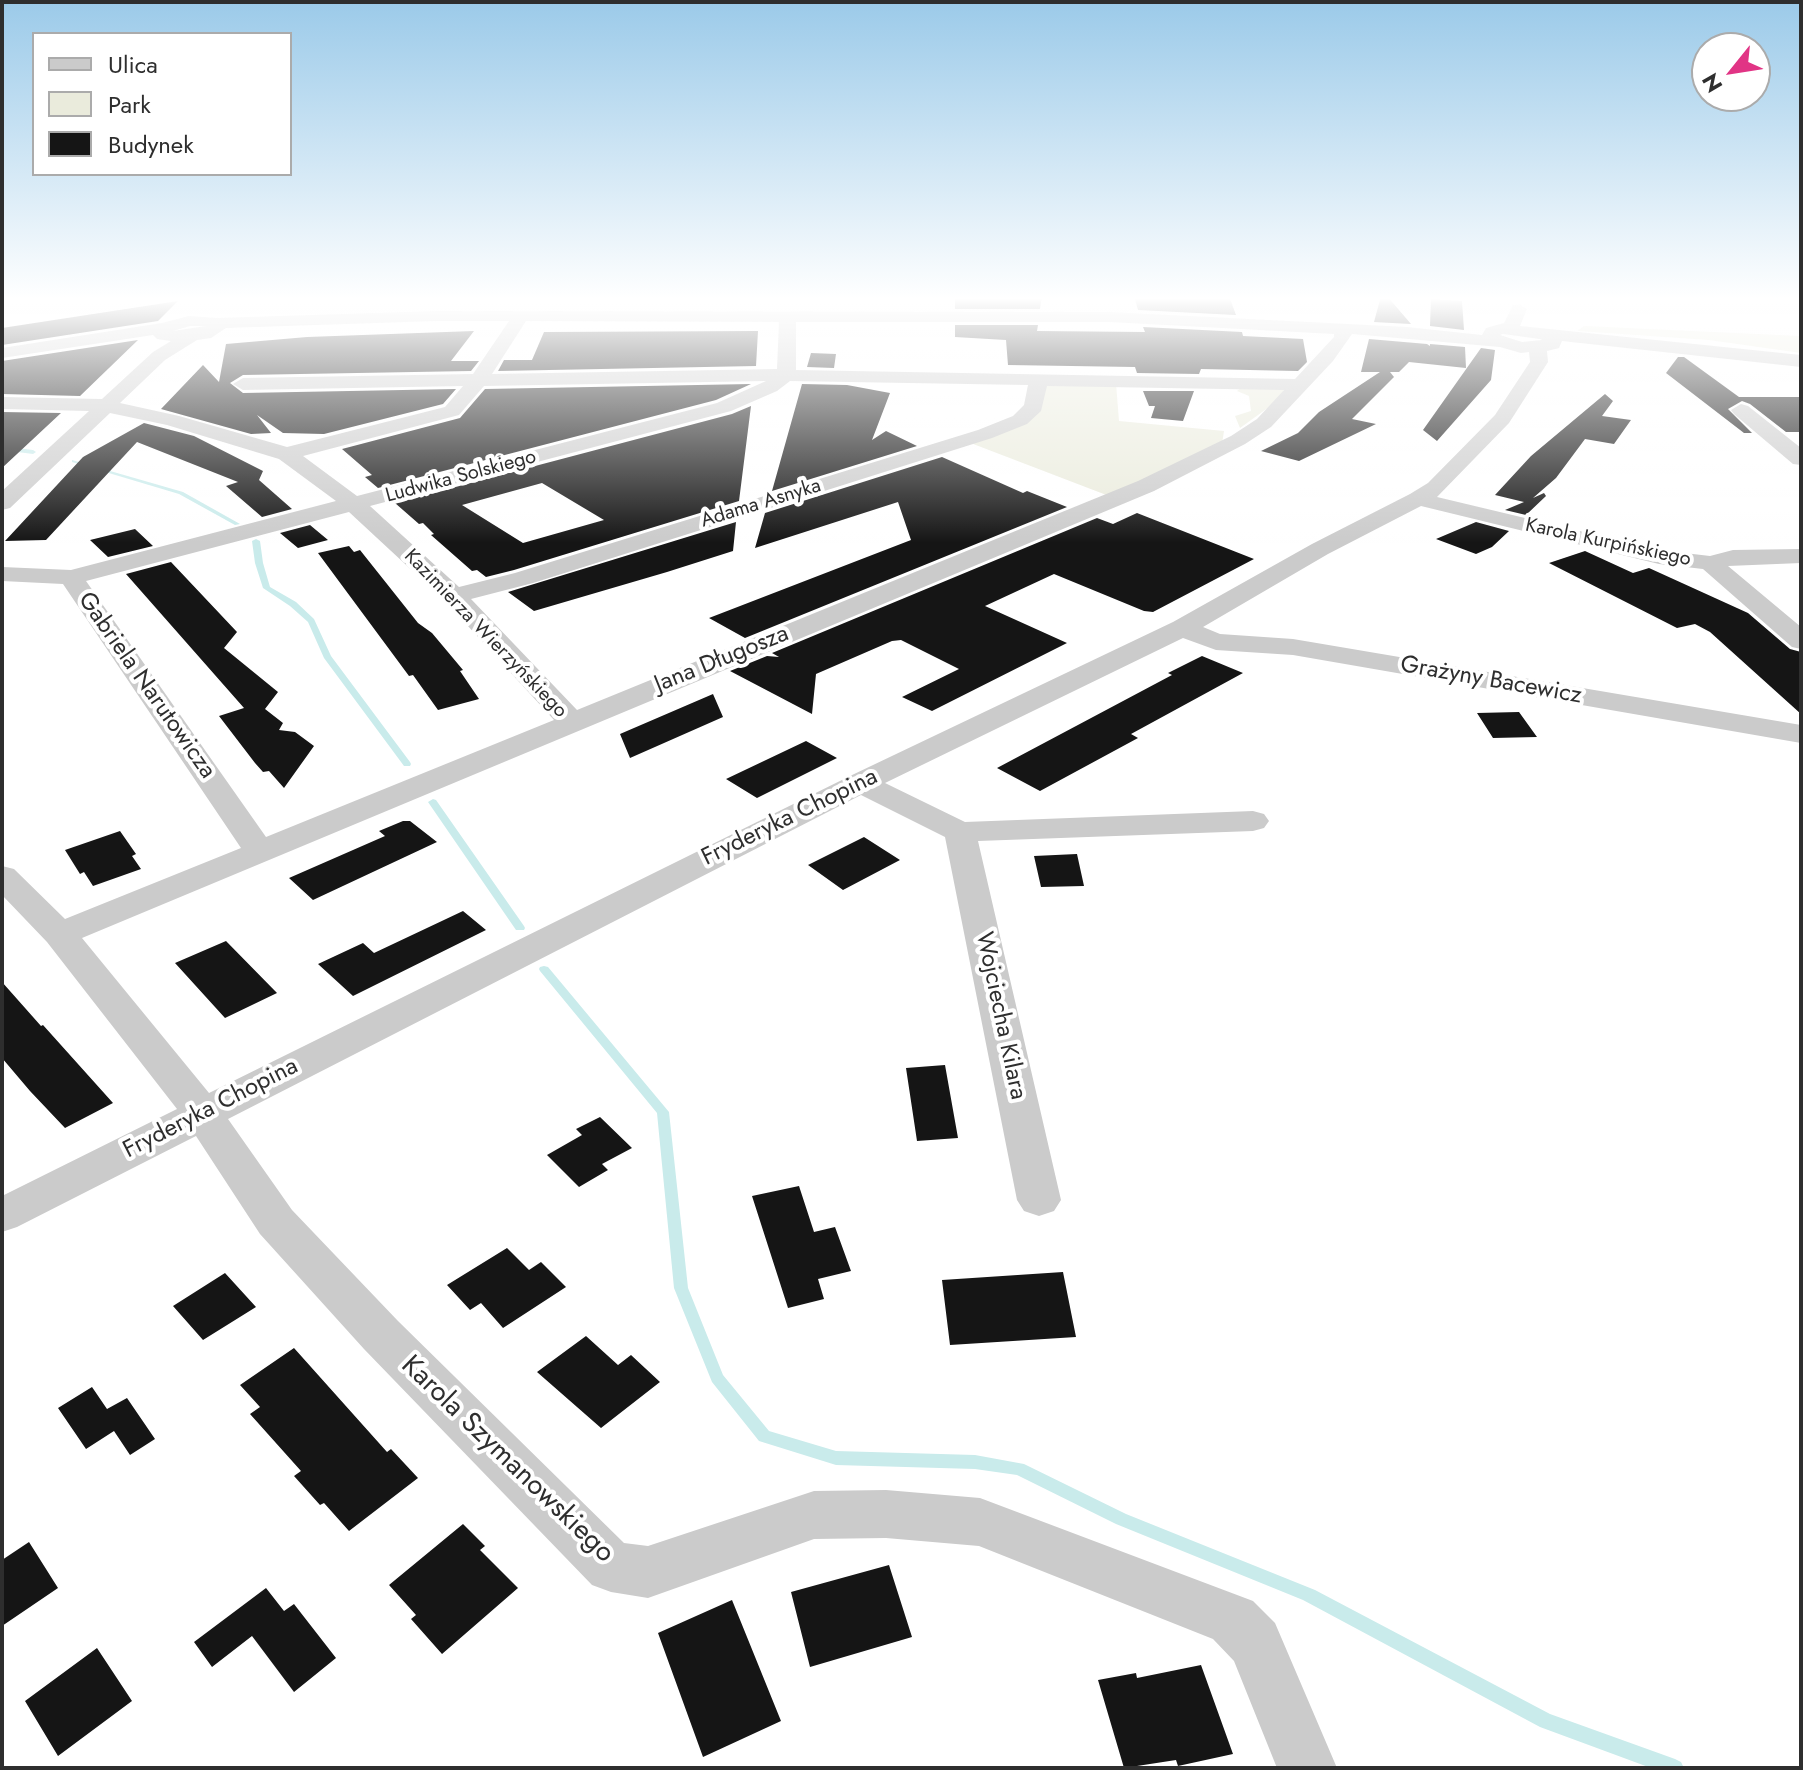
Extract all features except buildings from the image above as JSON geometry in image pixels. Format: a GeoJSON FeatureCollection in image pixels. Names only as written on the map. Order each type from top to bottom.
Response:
{"type":"FeatureCollection","features":[{"type":"Feature","properties":{"kind":"street"},"geometry":{"type":"LineString","coordinates":[[2,503],[127,379]]}},
{"type":"Feature","properties":{"kind":"street"},"geometry":{"type":"LineString","coordinates":[[243,384],[565,379]]}},
{"type":"Feature","properties":{"kind":"street","name":"Ludwika Solskiego"},"geometry":{"type":"LineString","coordinates":[[71,577],[724,407],[770,387],[781,379]]}},
{"type":"Feature","properties":{"kind":"street"},"geometry":{"type":"LineString","coordinates":[[1014,379],[1302,385]]}},
{"type":"Feature","properties":{"kind":"street","name":"Adama Asnyka"},"geometry":{"type":"LineString","coordinates":[[454,596],[524,578],[985,434],[1020,420],[1034,407],[1039,379]]}},
{"type":"Feature","properties":{"kind":"street","name":"Jana Długosza"},"geometry":{"type":"LineString","coordinates":[[60,934],[1146,486],[1238,440],[1264,423],[1308,379]]}},
{"type":"Feature","properties":{"kind":"street","name":"Fryderyka Chopina"},"geometry":{"type":"LineString","coordinates":[[2,1215],[861,783],[1182,628],[1320,549],[1418,499],[1436,488],[1502,419],[1523,379]]}},
{"type":"Feature","properties":{"kind":"street"},"geometry":{"type":"LineString","coordinates":[[287,454],[438,417],[460,404],[479,380]]}},
{"type":"Feature","properties":{"kind":"street","name":"Kazimierza Wierzyńskiego"},"geometry":{"type":"LineString","coordinates":[[2,403],[103,405],[172,420],[287,454],[355,505],[454,596],[571,721]]}},
{"type":"Feature","properties":{"kind":"street"},"geometry":{"type":"LineString","coordinates":[[1741,410],[1801,459]]}},
{"type":"Feature","properties":{"kind":"street","name":"Karola Kurpińskiego"},"geometry":{"type":"LineString","coordinates":[[1418,499],[1659,557],[1710,563],[1733,557],[1801,556]]}},
{"type":"Feature","properties":{"kind":"street"},"geometry":{"type":"LineString","coordinates":[[1710,563],[1801,641]]}},
{"type":"Feature","properties":{"kind":"street","name":"Gabriela Narutowicza"},"geometry":{"type":"LineString","coordinates":[[2,574],[71,577],[260,852]]}},
{"type":"Feature","properties":{"kind":"street","name":"Grażyny Bacewicz"},"geometry":{"type":"LineString","coordinates":[[1182,628],[1216,642],[1293,647],[1801,734]]}},
{"type":"Feature","properties":{"kind":"street"},"geometry":{"type":"LineString","coordinates":[[861,783],[960,832],[1253,821]]}},
{"type":"Feature","properties":{"kind":"street","name":"Wojciecha Kilara"},"geometry":{"type":"LineString","coordinates":[[960,832],[1039,1200]]}},
{"type":"Feature","properties":{"kind":"street","name":"Karola Szymanowskiego"},"geometry":{"type":"LineString","coordinates":[[2,876],[60,934],[202,1113],[276,1222],[381,1335],[611,1567],[648,1572],[814,1515],[886,1514],[980,1522],[1233,1620],[1255,1642],[1307,1768]]}},
{"type":"Feature","properties":{"kind":"green space"},"geometry":{"type":"Polygon","coordinates":[[[1116,383],[1119,421],[1224,431],[1222,444],[1109,496],[968,442],[1025,422],[1028,385],[1116,383]]]}},
{"type":"Feature","properties":{"kind":"green space"},"geometry":{"type":"Polygon","coordinates":[[[1242,387],[1282,389],[1287,394],[1240,428],[1235,416],[1251,411],[1249,396],[1237,391],[1242,387]]]}},
{"type":"Feature","properties":{"kind":"waterway"},"geometry":{"type":"LineString","coordinates":[[2,448],[33,452]]}},
{"type":"Feature","properties":{"kind":"waterway"},"geometry":{"type":"LineString","coordinates":[[74,461],[181,493],[237,524]]}},
{"type":"Feature","properties":{"kind":"waterway"},"geometry":{"type":"LineString","coordinates":[[256,541],[267,588],[293,604],[311,621],[327,656],[407,764]]}},
{"type":"Feature","properties":{"kind":"waterway"},"geometry":{"type":"LineString","coordinates":[[433,802],[520,928]]}},
{"type":"Feature","properties":{"kind":"waterway"},"geometry":{"type":"LineString","coordinates":[[544,969],[663,1112],[681,1288],[717,1378],[764,1436],[836,1458],[975,1462],[1019,1469],[1121,1519],[1309,1595],[1546,1721],[1675,1768]]}}]}
